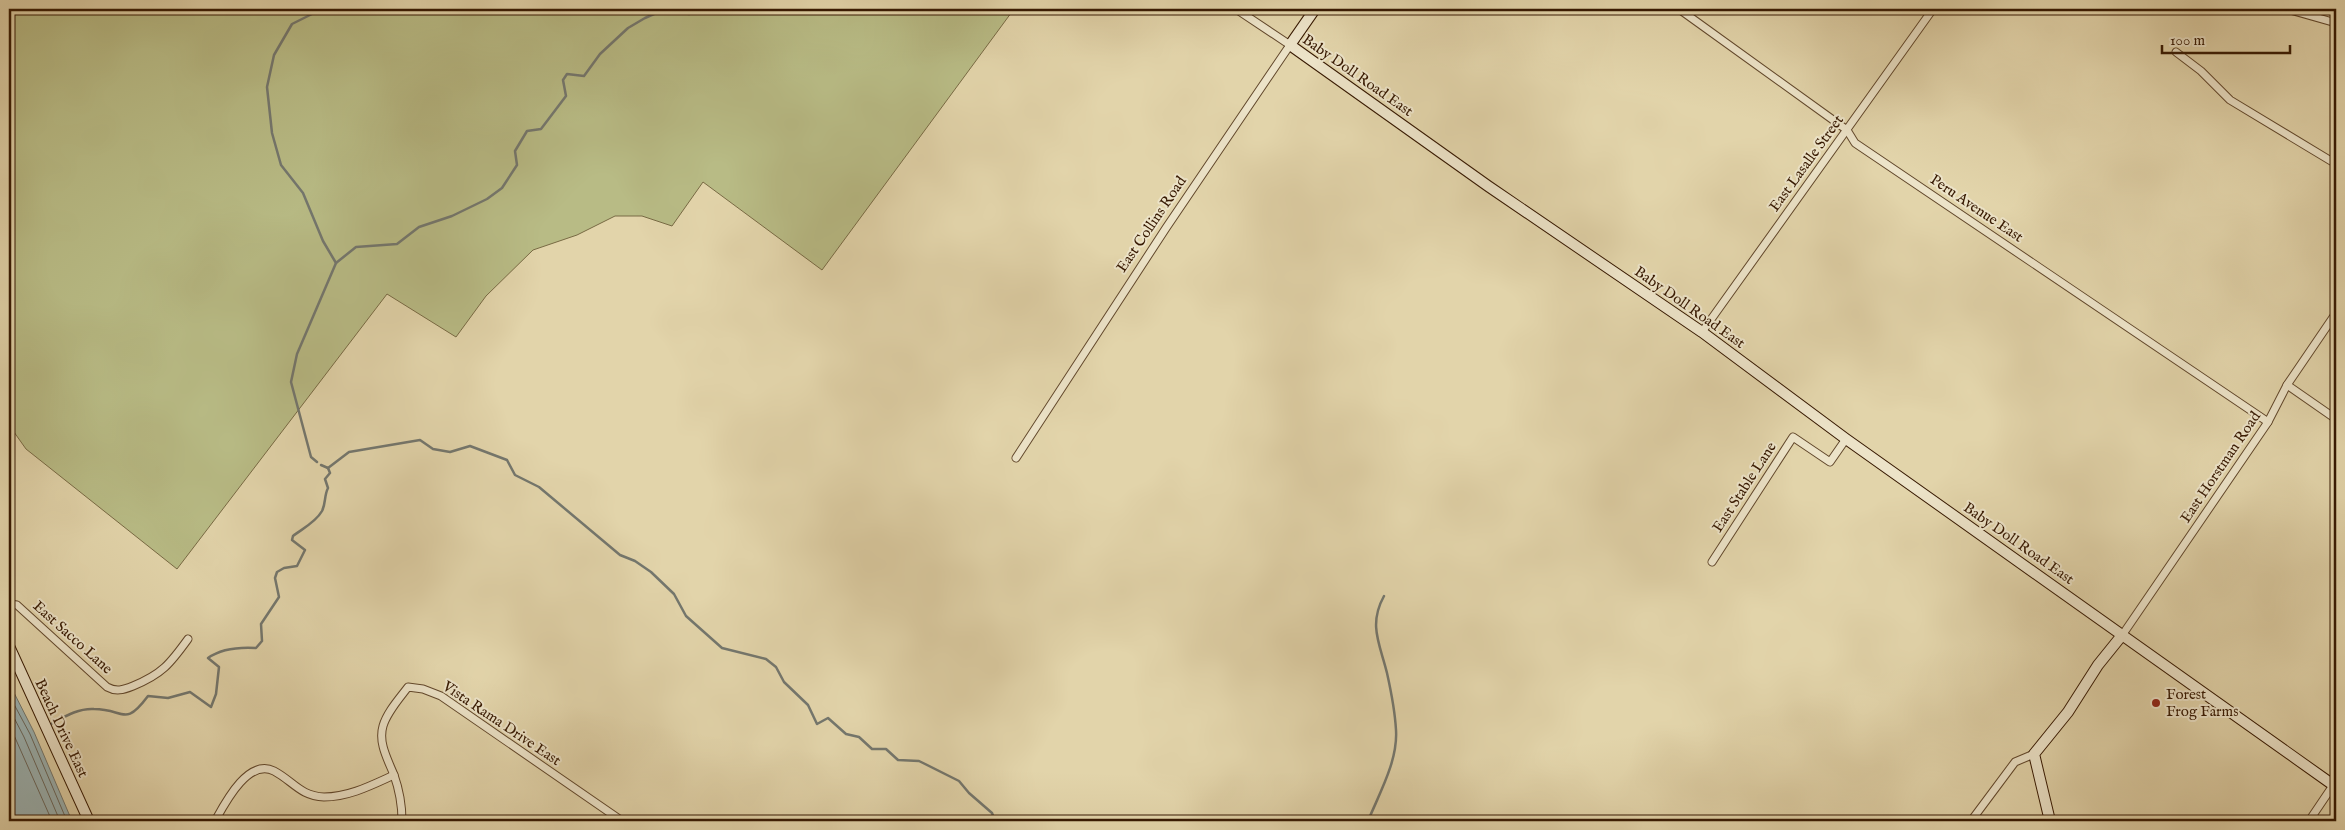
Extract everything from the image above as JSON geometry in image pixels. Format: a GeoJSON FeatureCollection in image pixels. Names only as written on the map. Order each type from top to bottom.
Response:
{"type":"FeatureCollection","features":[{"type":"Feature","properties":{"kind":"street","name":"Baby Doll Road East"},"geometry":{"type":"LineString","coordinates":[[1236,9],[1290,45],[1488,186],[1702,332],[1846,439],[2335,784]]}},
{"type":"Feature","properties":{"kind":"street","name":"East Collins Road"},"geometry":{"type":"LineString","coordinates":[[1016,458],[1166,228],[1315,9]]}},
{"type":"Feature","properties":{"kind":"street","name":"Peru Avenue East"},"geometry":{"type":"LineString","coordinates":[[1679,9],[1847,130],[1855,143],[2268,422]]}},
{"type":"Feature","properties":{"kind":"street","name":"East Lasalle Street"},"geometry":{"type":"LineString","coordinates":[[1702,332],[1933,9]]}},
{"type":"Feature","properties":{"kind":"street"},"geometry":{"type":"LineString","coordinates":[[2287,9],[2336,22]]}},
{"type":"Feature","properties":{"kind":"street"},"geometry":{"type":"LineString","coordinates":[[2176,52],[2201,71],[2230,100],[2336,164]]}},
{"type":"Feature","properties":{"kind":"street","name":"East Horstman Road"},"geometry":{"type":"LineString","coordinates":[[2123,634],[2268,422],[2287,385],[2336,313]]}},
{"type":"Feature","properties":{"kind":"street"},"geometry":{"type":"LineString","coordinates":[[2287,385],[2336,419]]}},
{"type":"Feature","properties":{"kind":"street","name":"East Stable Lane"},"geometry":{"type":"LineString","coordinates":[[1712,562],[1794,437],[1830,462],[1846,439]]}},
{"type":"Feature","properties":{"kind":"street","name":"East Sacco Lane"},"geometry":{"type":"LineString","coordinates":[[9,604],[17,605],[107,687],[117,691],[124,690],[158,674],[188,639]]}},
{"type":"Feature","properties":{"kind":"street"},"geometry":{"type":"LineString","coordinates":[[1972,821],[2014,762],[2034,754],[2068,712],[2098,665],[2123,634]]}},
{"type":"Feature","properties":{"kind":"street","name":"Beach Drive East"},"geometry":{"type":"LineString","coordinates":[[9,646],[89,821]]}},
{"type":"Feature","properties":{"kind":"street","name":"Vista Rama Drive East"},"geometry":{"type":"LineString","coordinates":[[402,821],[402,811],[394,775],[383,751],[382,727],[392,708],[408,687],[422,689],[441,696],[622,821]]}},
{"type":"Feature","properties":{"kind":"street"},"geometry":{"type":"LineString","coordinates":[[2034,754],[2050,821]]}},
{"type":"Feature","properties":{"kind":"street"},"geometry":{"type":"LineString","coordinates":[[215,821],[242,778],[254,770],[272,770],[304,793],[324,797],[349,794],[394,775]]}},
{"type":"Feature","properties":{"kind":"street"},"geometry":{"type":"LineString","coordinates":[[2309,821],[2335,784]]}},
{"type":"Feature","properties":{"kind":"green space"},"geometry":{"type":"Polygon","coordinates":[[[9,9],[1014,9],[822,270],[703,182],[672,226],[642,216],[615,216],[577,235],[533,250],[486,296],[456,337],[387,294],[177,569],[26,449],[9,425],[9,9]]]}},
{"type":"Feature","properties":{"kind":"water"},"geometry":{"type":"Polygon","coordinates":[[[9,683],[34,732],[72,821],[9,821],[9,683]]]}},
{"type":"Feature","properties":{"kind":"waterway"},"geometry":{"type":"LineString","coordinates":[[322,9],[292,24],[274,55],[267,87],[272,133],[281,165],[303,193],[323,241],[336,263]]}},
{"type":"Feature","properties":{"kind":"waterway"},"geometry":{"type":"LineString","coordinates":[[317,462],[311,457],[291,382],[297,354],[336,263],[356,247],[397,244],[419,227],[452,216],[487,199],[502,188],[517,165],[515,151],[527,131],[541,129],[566,96],[563,80],[567,74],[584,76],[600,54],[628,28],[663,10],[689,14],[714,9]]}},
{"type":"Feature","properties":{"kind":"waterway"},"geometry":{"type":"LineString","coordinates":[[328,468],[349,452],[420,440],[433,449],[450,452],[470,446],[507,460],[515,475],[539,487],[620,555],[635,561],[651,572],[674,594],[686,616],[722,648],[766,659],[776,667],[784,682],[808,705],[817,724],[828,718],[846,734],[859,737],[872,749],[886,749],[898,760],[919,761],[959,781],[969,793],[992,813],[995,821]]}},
{"type":"Feature","properties":{"kind":"waterway"},"geometry":{"type":"LineString","coordinates":[[321,465],[328,468]]}},
{"type":"Feature","properties":{"kind":"waterway"},"geometry":{"type":"LineString","coordinates":[[51,724],[71,714],[88,709],[129,714],[134,712],[148,696],[168,698],[190,692],[211,707],[216,694],[219,667],[208,658],[219,652],[231,649],[256,648],[262,641],[261,624],[279,597],[275,578],[277,572],[284,568],[297,566],[305,550],[292,540],[293,536],[313,522],[322,511],[328,488],[325,479],[330,473],[328,468]]}},
{"type":"Feature","properties":{"kind":"waterway"},"geometry":{"type":"LineString","coordinates":[[1368,821],[1387,777],[1396,742],[1393,701],[1376,625],[1379,606],[1384,596]]}},
{"type":"Feature","properties":{"kind":"place","name":"Forest Frog Farms"},"geometry":{"type":"Point","coordinates":[2156,703]}}]}
